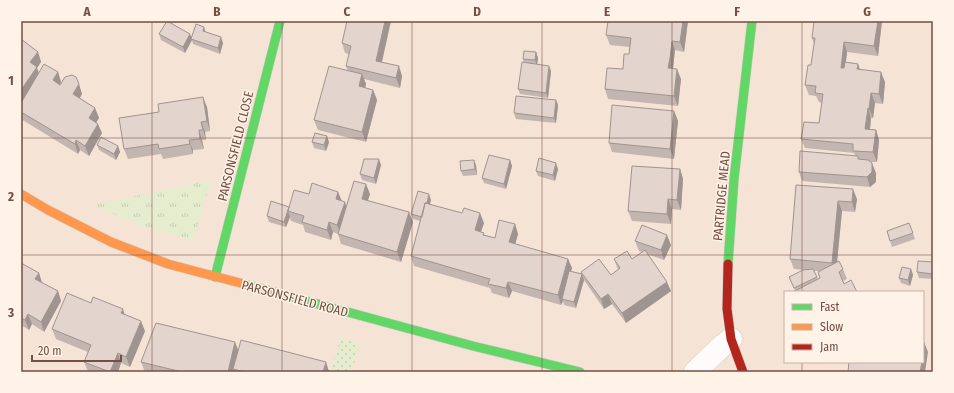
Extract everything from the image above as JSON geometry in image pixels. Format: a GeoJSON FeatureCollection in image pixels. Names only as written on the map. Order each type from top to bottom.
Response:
{"type":"FeatureCollection","features":[{"type":"Feature","properties":{"kind":"street","name":"PARSONSFIELD CLOSE"},"geometry":{"type":"LineString","coordinates":[[215,276],[280,21]]}},
{"type":"Feature","properties":{"kind":"street","name":"PARTRIDGE MEAD"},"geometry":{"type":"LineString","coordinates":[[743,372],[731,339],[727,309],[727,278],[734,179],[752,21]]}},
{"type":"Feature","properties":{"kind":"street","name":"PARSONSFIELD ROAD"},"geometry":{"type":"LineString","coordinates":[[21,194],[48,210],[111,242],[168,264],[473,346],[580,372]]}},
{"type":"Feature","properties":{"kind":"street"},"geometry":{"type":"LineString","coordinates":[[695,372],[731,339]]}},
{"type":"Feature","properties":{"kind":"shaded area"},"geometry":{"type":"Polygon","coordinates":[[[21,21],[933,21],[933,372],[21,372],[21,21]]]}},
{"type":"Feature","properties":{"kind":"green space"},"geometry":{"type":"Polygon","coordinates":[[[211,180],[193,240],[146,228],[93,205],[211,180]]]}},
{"type":"Feature","properties":{"kind":"green space"},"geometry":{"type":"Polygon","coordinates":[[[340,338],[359,344],[352,372],[331,372],[340,338]]]}},
{"type":"Feature","properties":{"kind":"building"},"geometry":{"type":"Polygon","coordinates":[[[167,21],[190,34],[183,47],[159,34],[167,21]]]}},
{"type":"Feature","properties":{"kind":"building"},"geometry":{"type":"Polygon","coordinates":[[[347,21],[385,21],[376,61],[399,66],[396,78],[346,66],[351,46],[342,43],[347,21]]]}},
{"type":"Feature","properties":{"kind":"building"},"geometry":{"type":"Polygon","coordinates":[[[608,21],[683,21],[680,42],[672,41],[668,68],[677,69],[674,96],[605,89],[607,68],[623,69],[624,54],[629,54],[631,38],[606,35],[608,21]]]}},
{"type":"Feature","properties":{"kind":"building"},"geometry":{"type":"Polygon","coordinates":[[[814,21],[878,21],[874,46],[844,42],[841,68],[844,68],[845,62],[858,64],[857,69],[881,72],[879,94],[871,93],[865,129],[876,130],[873,152],[853,151],[853,144],[801,139],[804,122],[819,123],[823,94],[815,93],[816,86],[805,85],[808,65],[811,65],[815,38],[812,38],[814,21]]]}},
{"type":"Feature","properties":{"kind":"building"},"geometry":{"type":"Polygon","coordinates":[[[196,24],[204,27],[203,31],[221,37],[218,48],[191,39],[196,24]]]}},
{"type":"Feature","properties":{"kind":"building"},"geometry":{"type":"Polygon","coordinates":[[[21,39],[38,52],[30,62],[37,67],[21,90],[21,39]]]}},
{"type":"Feature","properties":{"kind":"building"},"geometry":{"type":"Polygon","coordinates":[[[524,51],[536,52],[535,60],[523,59],[524,51]]]}},
{"type":"Feature","properties":{"kind":"building"},"geometry":{"type":"Polygon","coordinates":[[[522,62],[549,66],[546,93],[518,89],[522,62]]]}},
{"type":"Feature","properties":{"kind":"building"},"geometry":{"type":"Polygon","coordinates":[[[44,64],[58,72],[53,80],[60,85],[65,77],[72,75],[76,77],[79,84],[73,94],[95,108],[89,118],[98,124],[85,146],[76,140],[75,144],[21,112],[21,103],[44,64]]]}},
{"type":"Feature","properties":{"kind":"building"},"geometry":{"type":"Polygon","coordinates":[[[329,66],[362,74],[359,86],[373,90],[362,132],[314,120],[329,66]]]}},
{"type":"Feature","properties":{"kind":"building"},"geometry":{"type":"Polygon","coordinates":[[[516,96],[556,100],[554,118],[514,113],[516,96]]]}},
{"type":"Feature","properties":{"kind":"building"},"geometry":{"type":"Polygon","coordinates":[[[203,97],[207,121],[201,122],[203,130],[199,130],[200,139],[189,140],[190,144],[159,149],[158,144],[124,149],[119,118],[159,112],[158,104],[203,97]]]}},
{"type":"Feature","properties":{"kind":"building"},"geometry":{"type":"Polygon","coordinates":[[[612,105],[674,111],[670,149],[609,143],[612,105]]]}},
{"type":"Feature","properties":{"kind":"building"},"geometry":{"type":"Polygon","coordinates":[[[315,133],[327,136],[324,145],[312,142],[315,133]]]}},
{"type":"Feature","properties":{"kind":"building"},"geometry":{"type":"Polygon","coordinates":[[[101,137],[118,146],[114,154],[97,145],[101,137]]]}},
{"type":"Feature","properties":{"kind":"building"},"geometry":{"type":"Polygon","coordinates":[[[800,151],[858,156],[858,159],[868,160],[872,163],[872,172],[867,177],[799,172],[800,151]]]}},
{"type":"Feature","properties":{"kind":"building"},"geometry":{"type":"Polygon","coordinates":[[[489,155],[510,160],[504,184],[482,178],[489,155]]]}},
{"type":"Feature","properties":{"kind":"building"},"geometry":{"type":"Polygon","coordinates":[[[539,158],[556,163],[553,175],[536,171],[539,158]]]}},
{"type":"Feature","properties":{"kind":"building"},"geometry":{"type":"Polygon","coordinates":[[[364,159],[379,159],[374,178],[360,174],[364,159]]]}},
{"type":"Feature","properties":{"kind":"building"},"geometry":{"type":"Polygon","coordinates":[[[474,160],[475,169],[461,171],[460,161],[474,160]]]}},
{"type":"Feature","properties":{"kind":"building"},"geometry":{"type":"Polygon","coordinates":[[[632,166],[680,169],[677,200],[668,199],[667,214],[628,211],[632,166]]]}},
{"type":"Feature","properties":{"kind":"building"},"geometry":{"type":"Polygon","coordinates":[[[354,181],[366,184],[362,199],[409,212],[397,252],[338,234],[354,181]]]}},
{"type":"Feature","properties":{"kind":"building"},"geometry":{"type":"Polygon","coordinates":[[[312,183],[338,192],[336,199],[345,202],[337,225],[329,222],[327,230],[302,222],[304,216],[288,211],[294,190],[309,194],[312,183]]]}},
{"type":"Feature","properties":{"kind":"building"},"geometry":{"type":"Polygon","coordinates":[[[796,185],[853,189],[852,202],[838,201],[832,263],[790,259],[796,185]]]}},
{"type":"Feature","properties":{"kind":"building"},"geometry":{"type":"Polygon","coordinates":[[[418,191],[429,194],[427,203],[425,203],[422,217],[411,214],[418,191]]]}},
{"type":"Feature","properties":{"kind":"building"},"geometry":{"type":"Polygon","coordinates":[[[271,201],[289,207],[284,222],[267,216],[271,201]]]}},
{"type":"Feature","properties":{"kind":"building"},"geometry":{"type":"Polygon","coordinates":[[[425,203],[462,213],[464,208],[480,213],[475,230],[484,233],[483,235],[495,238],[499,220],[515,224],[509,242],[568,259],[558,295],[508,282],[506,288],[488,284],[490,279],[411,256],[425,203]]]}},
{"type":"Feature","properties":{"kind":"building"},"geometry":{"type":"Polygon","coordinates":[[[909,223],[913,233],[890,241],[887,231],[909,223]]]}},
{"type":"Feature","properties":{"kind":"building"},"geometry":{"type":"Polygon","coordinates":[[[642,225],[667,235],[661,250],[635,241],[642,225]]]}},
{"type":"Feature","properties":{"kind":"building"},"geometry":{"type":"Polygon","coordinates":[[[645,250],[667,282],[622,313],[608,294],[601,299],[581,272],[599,259],[611,275],[620,268],[614,259],[627,251],[632,259],[645,250]]]}},
{"type":"Feature","properties":{"kind":"building"},"geometry":{"type":"Polygon","coordinates":[[[839,261],[843,269],[839,272],[844,284],[851,280],[856,291],[795,291],[820,278],[818,272],[839,261]]]}},
{"type":"Feature","properties":{"kind":"building"},"geometry":{"type":"Polygon","coordinates":[[[918,261],[933,262],[933,274],[917,272],[918,261]]]}},
{"type":"Feature","properties":{"kind":"building"},"geometry":{"type":"Polygon","coordinates":[[[21,263],[39,273],[35,279],[58,291],[41,322],[28,314],[25,320],[21,318],[21,263]]]}},
{"type":"Feature","properties":{"kind":"building"},"geometry":{"type":"Polygon","coordinates":[[[902,267],[911,269],[908,280],[899,278],[902,267]]]}},
{"type":"Feature","properties":{"kind":"building"},"geometry":{"type":"Polygon","coordinates":[[[813,269],[817,277],[794,288],[789,277],[803,270],[813,269]]]}},
{"type":"Feature","properties":{"kind":"building"},"geometry":{"type":"Polygon","coordinates":[[[569,271],[582,274],[574,302],[562,299],[569,271]]]}},
{"type":"Feature","properties":{"kind":"building"},"geometry":{"type":"Polygon","coordinates":[[[67,293],[91,303],[93,297],[123,309],[121,313],[141,321],[126,357],[118,353],[110,372],[84,362],[91,345],[52,329],[67,293]]]}},
{"type":"Feature","properties":{"kind":"building"},"geometry":{"type":"Polygon","coordinates":[[[156,323],[235,342],[228,372],[182,372],[141,362],[156,323]]]}},
{"type":"Feature","properties":{"kind":"building"},"geometry":{"type":"Polygon","coordinates":[[[241,340],[326,362],[323,372],[245,372],[233,369],[241,340]]]}},
{"type":"Feature","properties":{"kind":"building"},"geometry":{"type":"Polygon","coordinates":[[[849,363],[922,363],[920,372],[848,372],[849,363]]]}},
{"type":"Feature","properties":{"kind":"traffic: fast"},"geometry":{"type":"LineString","coordinates":[[215,277],[280,21]]}},
{"type":"Feature","properties":{"kind":"traffic: fast"},"geometry":{"type":"LineString","coordinates":[[728,264],[734,179],[752,21]]}},
{"type":"Feature","properties":{"kind":"traffic: fast"},"geometry":{"type":"LineString","coordinates":[[244,284],[473,346],[580,372]]}},
{"type":"Feature","properties":{"kind":"traffic: slow"},"geometry":{"type":"LineString","coordinates":[[21,194],[48,210],[111,242],[168,264],[244,284]]}},
{"type":"Feature","properties":{"kind":"traffic: jam"},"geometry":{"type":"LineString","coordinates":[[728,264],[727,309],[731,339],[743,372]]}}]}
